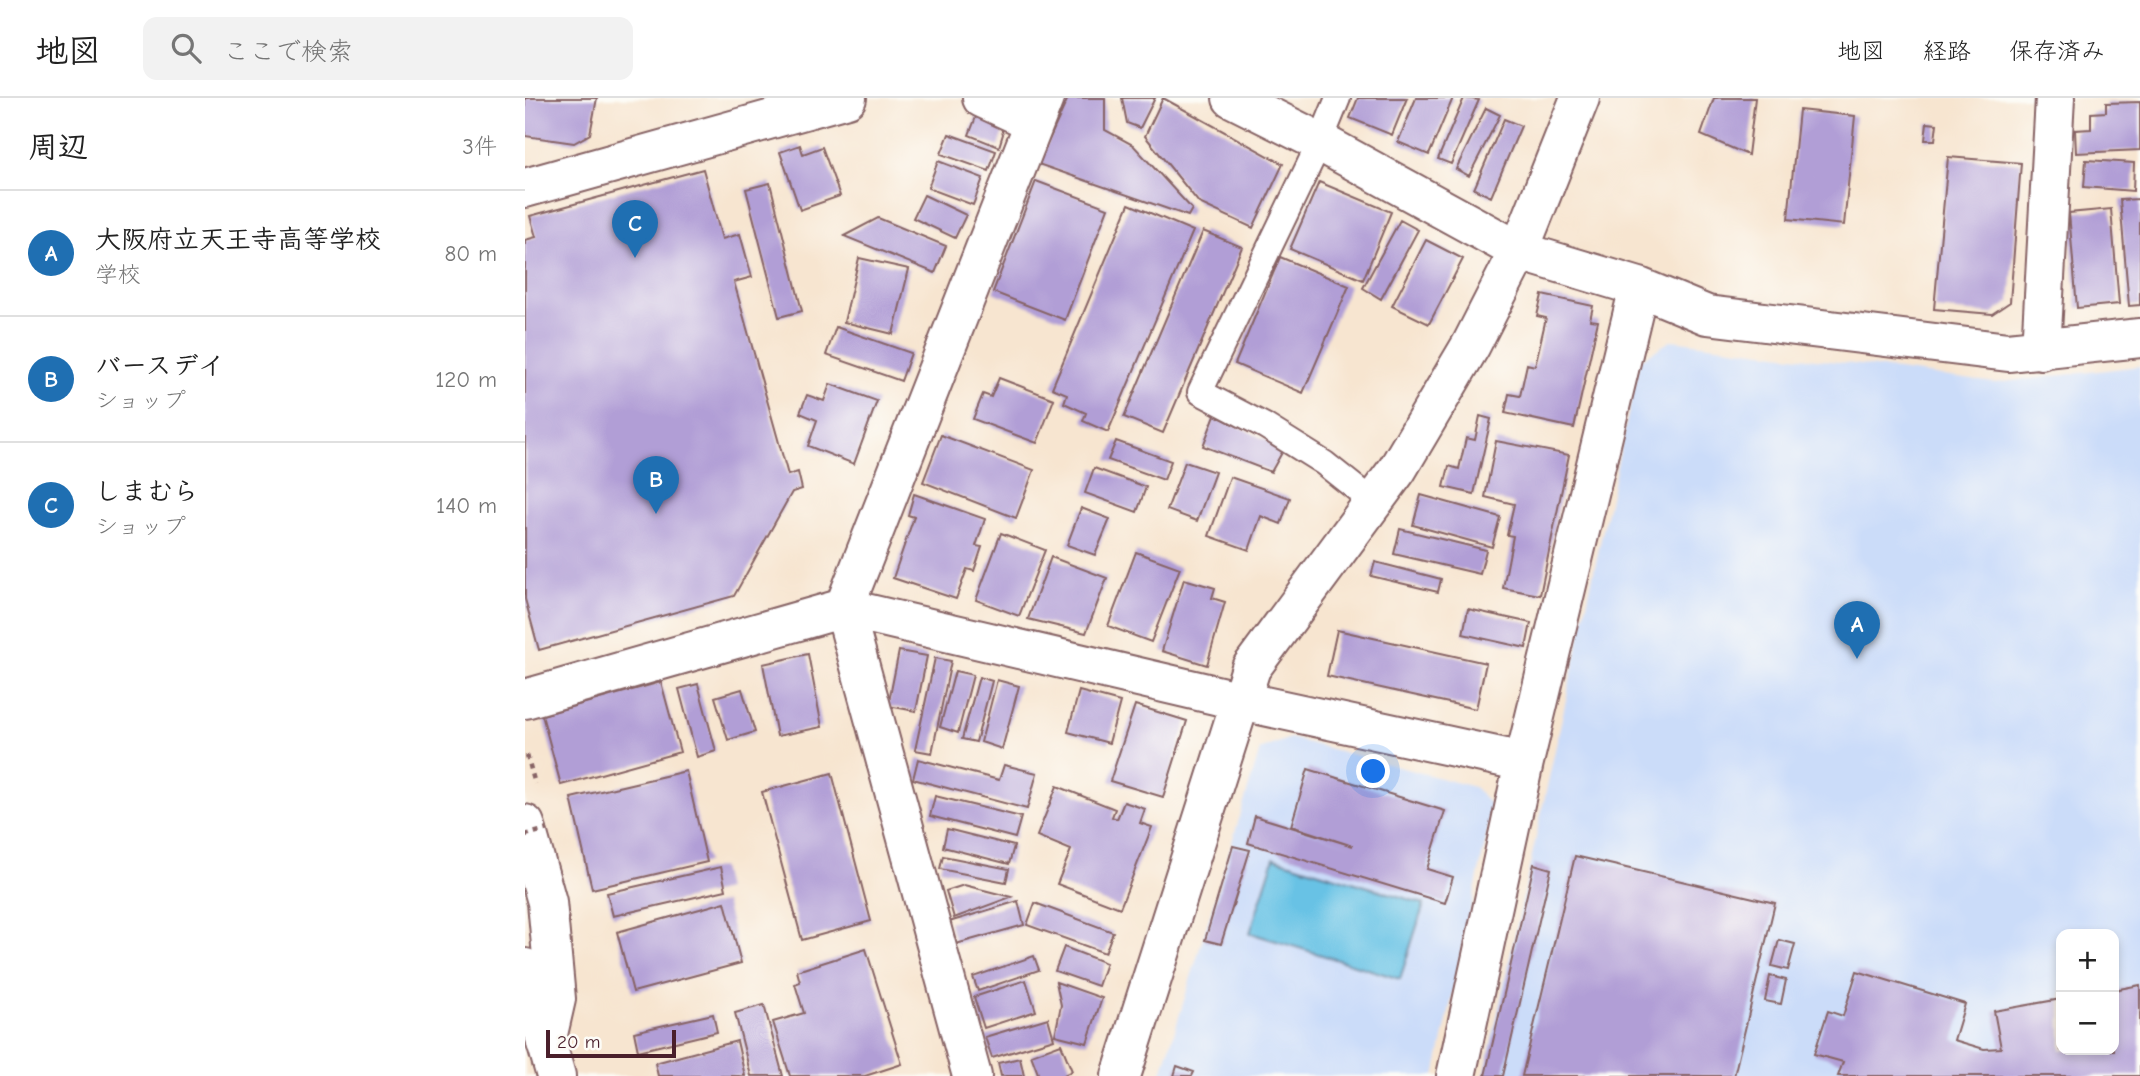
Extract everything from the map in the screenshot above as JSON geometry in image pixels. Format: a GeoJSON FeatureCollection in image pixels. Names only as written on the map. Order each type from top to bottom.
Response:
{"type":"FeatureCollection","features":[{"type":"Feature","properties":{"kind":"street"},"geometry":{"type":"LineString","coordinates":[[525,188],[847,98]]}},
{"type":"Feature","properties":{"kind":"street"},"geometry":{"type":"LineString","coordinates":[[972,1076],[844,608],[1039,110],[982,98]]}},
{"type":"Feature","properties":{"kind":"street"},"geometry":{"type":"LineString","coordinates":[[1232,98],[1320,142],[1519,251],[1639,287],[1707,315],[2008,352],[2140,338]]}},
{"type":"Feature","properties":{"kind":"street"},"geometry":{"type":"LineString","coordinates":[[1121,1076],[1251,668],[1397,470],[1471,345],[1519,251],[1580,98]]}},
{"type":"Feature","properties":{"kind":"street"},"geometry":{"type":"LineString","coordinates":[[2041,350],[2055,98]]}},
{"type":"Feature","properties":{"kind":"street"},"geometry":{"type":"LineString","coordinates":[[1456,1076],[1524,762],[1639,287]]}},
{"type":"Feature","properties":{"kind":"street"},"geometry":{"type":"LineString","coordinates":[[525,699],[844,608],[1241,701],[1524,762]]}},
{"type":"Feature","properties":{"kind":"street"},"geometry":{"type":"LineString","coordinates":[[536,827],[547,902],[556,999],[551,1059]]}},
{"type":"Feature","properties":{"kind":"street"},"geometry":{"type":"LineString","coordinates":[[525,968],[551,1059]]}},
{"type":"Feature","properties":{"kind":"lane"},"geometry":{"type":"LineString","coordinates":[[1338,98],[1320,142],[1200,392],[1265,426],[1312,456],[1373,502]]}},
{"type":"Feature","properties":{"kind":"path"},"geometry":{"type":"LineString","coordinates":[[525,835],[536,827]]}},
{"type":"Feature","properties":{"kind":"shaded area"},"geometry":{"type":"Polygon","coordinates":[[[1672,340],[1995,383],[2140,366],[2140,1076],[1484,1076],[1640,360],[1672,340]]]}},
{"type":"Feature","properties":{"kind":"shaded area"},"geometry":{"type":"Polygon","coordinates":[[[1290,738],[1474,787],[1493,807],[1435,1076],[1161,1076],[1260,750],[1290,738]]]}},
{"type":"Feature","properties":{"kind":"water"},"geometry":{"type":"Polygon","coordinates":[[[1274,858],[1424,904],[1400,979],[1250,933],[1274,858]]]}},
{"type":"Feature","properties":{"kind":"building"},"geometry":{"type":"Polygon","coordinates":[[[525,98],[597,98],[590,134],[574,143],[525,136],[525,98]]]}},
{"type":"Feature","properties":{"kind":"building"},"geometry":{"type":"Polygon","coordinates":[[[1068,98],[1105,98],[1105,130],[1133,145],[1192,209],[1188,216],[1038,164],[1068,98]]]}},
{"type":"Feature","properties":{"kind":"building"},"geometry":{"type":"Polygon","coordinates":[[[1122,98],[1155,98],[1140,128],[1127,123],[1122,98]]]}},
{"type":"Feature","properties":{"kind":"building"},"geometry":{"type":"Polygon","coordinates":[[[1163,98],[1283,164],[1253,228],[1199,203],[1145,136],[1163,98]]]}},
{"type":"Feature","properties":{"kind":"building"},"geometry":{"type":"Polygon","coordinates":[[[1358,98],[1407,98],[1392,135],[1350,118],[1358,98]]]}},
{"type":"Feature","properties":{"kind":"building"},"geometry":{"type":"Polygon","coordinates":[[[1416,98],[1453,98],[1429,155],[1398,142],[1416,98]]]}},
{"type":"Feature","properties":{"kind":"building"},"geometry":{"type":"Polygon","coordinates":[[[1464,98],[1479,100],[1451,164],[1438,159],[1464,98]]]}},
{"type":"Feature","properties":{"kind":"building"},"geometry":{"type":"Polygon","coordinates":[[[1714,98],[1755,98],[1748,155],[1701,135],[1714,98]]]}},
{"type":"Feature","properties":{"kind":"building"},"geometry":{"type":"Polygon","coordinates":[[[2140,102],[2140,150],[2076,153],[2075,130],[2091,129],[2091,113],[2106,112],[2106,103],[2140,102]]]}},
{"type":"Feature","properties":{"kind":"building"},"geometry":{"type":"Polygon","coordinates":[[[1486,108],[1500,115],[1469,176],[1456,169],[1486,108]]]}},
{"type":"Feature","properties":{"kind":"building"},"geometry":{"type":"Polygon","coordinates":[[[1799,110],[1855,116],[1844,225],[1788,219],[1799,110]]]}},
{"type":"Feature","properties":{"kind":"building"},"geometry":{"type":"Polygon","coordinates":[[[978,112],[999,121],[1003,134],[999,147],[969,135],[978,112]]]}},
{"type":"Feature","properties":{"kind":"building"},"geometry":{"type":"Polygon","coordinates":[[[1504,119],[1521,126],[1491,197],[1474,189],[1504,119]]]}},
{"type":"Feature","properties":{"kind":"building"},"geometry":{"type":"Polygon","coordinates":[[[1927,123],[1937,124],[1935,140],[1925,140],[1927,123]]]}},
{"type":"Feature","properties":{"kind":"building"},"geometry":{"type":"Polygon","coordinates":[[[949,134],[996,151],[989,171],[941,154],[949,134]]]}},
{"type":"Feature","properties":{"kind":"building"},"geometry":{"type":"Polygon","coordinates":[[[800,145],[803,154],[822,147],[840,196],[800,210],[780,152],[800,145]]]}},
{"type":"Feature","properties":{"kind":"building"},"geometry":{"type":"Polygon","coordinates":[[[1948,157],[2021,163],[2010,302],[1992,314],[1934,309],[1948,157]]]}},
{"type":"Feature","properties":{"kind":"building"},"geometry":{"type":"Polygon","coordinates":[[[2086,160],[2134,163],[2133,191],[2084,187],[2086,160]]]}},
{"type":"Feature","properties":{"kind":"building"},"geometry":{"type":"Polygon","coordinates":[[[938,161],[983,178],[973,205],[928,188],[938,161]]]}},
{"type":"Feature","properties":{"kind":"building"},"geometry":{"type":"Polygon","coordinates":[[[703,169],[722,239],[740,234],[752,277],[734,282],[788,475],[798,472],[802,489],[792,492],[734,596],[539,650],[525,599],[525,240],[536,237],[530,216],[703,169]]]}},
{"type":"Feature","properties":{"kind":"building"},"geometry":{"type":"Polygon","coordinates":[[[1036,181],[1108,208],[1065,320],[993,292],[1036,181]]]}},
{"type":"Feature","properties":{"kind":"building"},"geometry":{"type":"Polygon","coordinates":[[[1319,182],[1391,212],[1363,280],[1290,249],[1319,182]]]}},
{"type":"Feature","properties":{"kind":"building"},"geometry":{"type":"Polygon","coordinates":[[[770,183],[802,311],[779,317],[746,189],[770,183]]]}},
{"type":"Feature","properties":{"kind":"building"},"geometry":{"type":"Polygon","coordinates":[[[924,195],[966,215],[955,238],[913,218],[924,195]]]}},
{"type":"Feature","properties":{"kind":"building"},"geometry":{"type":"Polygon","coordinates":[[[2140,199],[2140,305],[2129,306],[2120,200],[2140,199]]]}},
{"type":"Feature","properties":{"kind":"building"},"geometry":{"type":"Polygon","coordinates":[[[1129,204],[1193,231],[1108,432],[1083,421],[1086,413],[1064,403],[1067,394],[1052,388],[1129,204]]]}},
{"type":"Feature","properties":{"kind":"building"},"geometry":{"type":"Polygon","coordinates":[[[2111,209],[2119,304],[2077,308],[2069,213],[2111,209]]]}},
{"type":"Feature","properties":{"kind":"building"},"geometry":{"type":"Polygon","coordinates":[[[878,218],[946,246],[935,273],[844,236],[878,218]]]}},
{"type":"Feature","properties":{"kind":"building"},"geometry":{"type":"Polygon","coordinates":[[[1400,220],[1418,230],[1381,299],[1363,288],[1400,220]]]}},
{"type":"Feature","properties":{"kind":"building"},"geometry":{"type":"Polygon","coordinates":[[[1203,231],[1242,247],[1163,433],[1124,417],[1203,231]]]}},
{"type":"Feature","properties":{"kind":"building"},"geometry":{"type":"Polygon","coordinates":[[[1426,240],[1463,259],[1429,324],[1392,306],[1426,240]]]}},
{"type":"Feature","properties":{"kind":"building"},"geometry":{"type":"Polygon","coordinates":[[[1280,257],[1349,286],[1303,393],[1235,364],[1280,257]]]}},
{"type":"Feature","properties":{"kind":"building"},"geometry":{"type":"Polygon","coordinates":[[[859,258],[909,269],[893,334],[844,322],[859,258]]]}},
{"type":"Feature","properties":{"kind":"building"},"geometry":{"type":"Polygon","coordinates":[[[1542,295],[1593,306],[1590,320],[1598,321],[1574,428],[1505,413],[1509,394],[1520,396],[1527,364],[1535,366],[1546,318],[1537,316],[1542,295]]]}},
{"type":"Feature","properties":{"kind":"building"},"geometry":{"type":"Polygon","coordinates":[[[836,327],[911,353],[901,381],[826,355],[836,327]]]}},
{"type":"Feature","properties":{"kind":"building"},"geometry":{"type":"Polygon","coordinates":[[[999,378],[1054,399],[1037,443],[973,419],[983,394],[991,397],[999,378]]]}},
{"type":"Feature","properties":{"kind":"building"},"geometry":{"type":"Polygon","coordinates":[[[830,384],[877,401],[854,464],[808,446],[817,420],[800,413],[807,395],[824,401],[830,384]]]}},
{"type":"Feature","properties":{"kind":"building"},"geometry":{"type":"Polygon","coordinates":[[[1215,415],[1284,449],[1271,472],[1203,446],[1215,415]]]}},
{"type":"Feature","properties":{"kind":"building"},"geometry":{"type":"Polygon","coordinates":[[[1480,416],[1491,419],[1474,494],[1444,487],[1449,466],[1459,469],[1466,438],[1475,440],[1480,416]]]}},
{"type":"Feature","properties":{"kind":"building"},"geometry":{"type":"Polygon","coordinates":[[[941,435],[1034,470],[1016,518],[923,482],[941,435]]]}},
{"type":"Feature","properties":{"kind":"building"},"geometry":{"type":"Polygon","coordinates":[[[1116,441],[1171,461],[1164,480],[1108,460],[1116,441]]]}},
{"type":"Feature","properties":{"kind":"building"},"geometry":{"type":"Polygon","coordinates":[[[1496,441],[1569,455],[1540,595],[1503,588],[1513,536],[1507,535],[1514,504],[1485,497],[1496,441]]]}},
{"type":"Feature","properties":{"kind":"building"},"geometry":{"type":"Polygon","coordinates":[[[1185,462],[1215,472],[1197,521],[1167,510],[1185,462]]]}},
{"type":"Feature","properties":{"kind":"building"},"geometry":{"type":"Polygon","coordinates":[[[1094,468],[1146,487],[1137,512],[1085,493],[1094,468]]]}},
{"type":"Feature","properties":{"kind":"building"},"geometry":{"type":"Polygon","coordinates":[[[1230,477],[1290,498],[1281,524],[1261,516],[1249,550],[1209,536],[1230,477]]]}},
{"type":"Feature","properties":{"kind":"building"},"geometry":{"type":"Polygon","coordinates":[[[914,494],[985,519],[976,546],[982,547],[974,571],[967,569],[956,599],[893,578],[914,517],[908,515],[914,494]]]}},
{"type":"Feature","properties":{"kind":"building"},"geometry":{"type":"Polygon","coordinates":[[[1421,495],[1500,517],[1492,547],[1413,525],[1421,495]]]}},
{"type":"Feature","properties":{"kind":"building"},"geometry":{"type":"Polygon","coordinates":[[[1081,508],[1110,519],[1095,555],[1067,545],[1081,508]]]}},
{"type":"Feature","properties":{"kind":"building"},"geometry":{"type":"Polygon","coordinates":[[[1400,529],[1486,550],[1480,574],[1394,554],[1400,529]]]}},
{"type":"Feature","properties":{"kind":"building"},"geometry":{"type":"Polygon","coordinates":[[[1001,533],[1045,550],[1019,616],[976,600],[1001,533]]]}},
{"type":"Feature","properties":{"kind":"building"},"geometry":{"type":"Polygon","coordinates":[[[1136,552],[1180,568],[1151,642],[1108,626],[1136,552]]]}},
{"type":"Feature","properties":{"kind":"building"},"geometry":{"type":"Polygon","coordinates":[[[1051,557],[1107,578],[1086,633],[1028,619],[1051,557]]]}},
{"type":"Feature","properties":{"kind":"building"},"geometry":{"type":"Polygon","coordinates":[[[1375,562],[1441,579],[1438,592],[1371,576],[1375,562]]]}},
{"type":"Feature","properties":{"kind":"building"},"geometry":{"type":"Polygon","coordinates":[[[1184,579],[1215,588],[1212,598],[1225,602],[1207,665],[1162,651],[1184,579]]]}},
{"type":"Feature","properties":{"kind":"building"},"geometry":{"type":"Polygon","coordinates":[[[1468,609],[1531,623],[1526,648],[1463,634],[1468,609]]]}},
{"type":"Feature","properties":{"kind":"building"},"geometry":{"type":"Polygon","coordinates":[[[1337,630],[1486,663],[1476,709],[1327,676],[1337,630]]]}},
{"type":"Feature","properties":{"kind":"building"},"geometry":{"type":"Polygon","coordinates":[[[899,651],[927,656],[916,711],[888,706],[899,651]]]}},
{"type":"Feature","properties":{"kind":"building"},"geometry":{"type":"Polygon","coordinates":[[[808,654],[822,727],[777,736],[763,664],[808,654]]]}},
{"type":"Feature","properties":{"kind":"building"},"geometry":{"type":"Polygon","coordinates":[[[935,658],[951,661],[932,753],[915,750],[935,658]]]}},
{"type":"Feature","properties":{"kind":"building"},"geometry":{"type":"Polygon","coordinates":[[[955,671],[973,675],[958,733],[940,727],[955,671]]]}},
{"type":"Feature","properties":{"kind":"building"},"geometry":{"type":"Polygon","coordinates":[[[979,677],[992,681],[976,742],[962,739],[979,677]]]}},
{"type":"Feature","properties":{"kind":"building"},"geometry":{"type":"Polygon","coordinates":[[[997,680],[1019,686],[1002,749],[981,742],[997,680]]]}},
{"type":"Feature","properties":{"kind":"building"},"geometry":{"type":"Polygon","coordinates":[[[661,682],[680,752],[561,785],[542,715],[661,682]]]}},
{"type":"Feature","properties":{"kind":"building"},"geometry":{"type":"Polygon","coordinates":[[[698,684],[716,751],[697,757],[679,689],[698,684]]]}},
{"type":"Feature","properties":{"kind":"building"},"geometry":{"type":"Polygon","coordinates":[[[742,689],[755,732],[728,740],[715,697],[742,689]]]}},
{"type":"Feature","properties":{"kind":"building"},"geometry":{"type":"Polygon","coordinates":[[[1079,691],[1120,702],[1109,743],[1068,732],[1079,691]]]}},
{"type":"Feature","properties":{"kind":"building"},"geometry":{"type":"Polygon","coordinates":[[[1135,705],[1187,721],[1163,797],[1110,781],[1135,705]]]}},
{"type":"Feature","properties":{"kind":"building"},"geometry":{"type":"Polygon","coordinates":[[[918,759],[999,780],[1004,765],[1037,773],[1027,809],[913,779],[918,759]]]}},
{"type":"Feature","properties":{"kind":"building"},"geometry":{"type":"Polygon","coordinates":[[[1308,769],[1445,811],[1427,869],[1453,877],[1445,903],[1248,843],[1255,816],[1353,846],[1291,826],[1308,769]]]}},
{"type":"Feature","properties":{"kind":"building"},"geometry":{"type":"Polygon","coordinates":[[[686,771],[707,862],[592,889],[571,798],[686,771]]]}},
{"type":"Feature","properties":{"kind":"building"},"geometry":{"type":"Polygon","coordinates":[[[832,773],[871,921],[802,940],[762,792],[832,773]]]}},
{"type":"Feature","properties":{"kind":"building"},"geometry":{"type":"Polygon","coordinates":[[[1057,786],[1115,809],[1112,817],[1117,819],[1124,802],[1145,809],[1140,823],[1152,827],[1120,908],[1057,884],[1071,850],[1037,836],[1057,786]]]}},
{"type":"Feature","properties":{"kind":"building"},"geometry":{"type":"Polygon","coordinates":[[[935,796],[1021,817],[1015,838],[930,816],[935,796]]]}},
{"type":"Feature","properties":{"kind":"building"},"geometry":{"type":"Polygon","coordinates":[[[947,829],[1014,846],[1009,864],[943,847],[947,829]]]}},
{"type":"Feature","properties":{"kind":"building"},"geometry":{"type":"Polygon","coordinates":[[[1233,846],[1250,850],[1221,944],[1205,940],[1233,846]]]}},
{"type":"Feature","properties":{"kind":"building"},"geometry":{"type":"Polygon","coordinates":[[[943,856],[1009,869],[1006,882],[940,869],[943,856]]]}},
{"type":"Feature","properties":{"kind":"building"},"geometry":{"type":"Polygon","coordinates":[[[1575,856],[1775,903],[1734,1076],[1522,1076],[1575,856]]]}},
{"type":"Feature","properties":{"kind":"building"},"geometry":{"type":"Polygon","coordinates":[[[1534,864],[1551,869],[1503,1076],[1485,1076],[1534,864]]]}},
{"type":"Feature","properties":{"kind":"building"},"geometry":{"type":"Polygon","coordinates":[[[721,867],[726,890],[613,916],[607,893],[721,867]]]}},
{"type":"Feature","properties":{"kind":"building"},"geometry":{"type":"Polygon","coordinates":[[[964,885],[1011,897],[954,918],[946,891],[964,885]]]}},
{"type":"Feature","properties":{"kind":"building"},"geometry":{"type":"Polygon","coordinates":[[[1018,901],[1024,925],[956,944],[949,922],[1018,901]]]}},
{"type":"Feature","properties":{"kind":"building"},"geometry":{"type":"Polygon","coordinates":[[[725,902],[741,963],[633,992],[617,932],[725,902]]]}},
{"type":"Feature","properties":{"kind":"building"},"geometry":{"type":"Polygon","coordinates":[[[1035,903],[1113,932],[1105,953],[1027,925],[1035,903]]]}},
{"type":"Feature","properties":{"kind":"building"},"geometry":{"type":"Polygon","coordinates":[[[1779,940],[1795,944],[1788,970],[1772,966],[1779,940]]]}},
{"type":"Feature","properties":{"kind":"building"},"geometry":{"type":"Polygon","coordinates":[[[1064,947],[1106,963],[1098,986],[1055,971],[1064,947]]]}},
{"type":"Feature","properties":{"kind":"building"},"geometry":{"type":"Polygon","coordinates":[[[866,949],[902,1064],[865,1076],[790,1076],[773,1022],[804,1013],[795,984],[800,982],[797,971],[866,949]]]}},
{"type":"Feature","properties":{"kind":"building"},"geometry":{"type":"Polygon","coordinates":[[[1034,956],[1039,970],[978,991],[973,977],[1034,956]]]}},
{"type":"Feature","properties":{"kind":"building"},"geometry":{"type":"Polygon","coordinates":[[[1857,971],[1965,1004],[1954,1040],[1984,1049],[2001,1048],[1994,1011],[2056,1000],[2056,1055],[2119,1055],[2119,989],[2140,985],[2140,1076],[1838,1076],[1843,1062],[1814,1054],[1828,1011],[1843,1016],[1857,971]]]}},
{"type":"Feature","properties":{"kind":"building"},"geometry":{"type":"Polygon","coordinates":[[[1770,976],[1786,980],[1781,1004],[1765,1001],[1770,976]]]}},
{"type":"Feature","properties":{"kind":"building"},"geometry":{"type":"Polygon","coordinates":[[[1026,980],[1036,1011],[984,1028],[974,997],[1026,980]]]}},
{"type":"Feature","properties":{"kind":"building"},"geometry":{"type":"Polygon","coordinates":[[[1056,982],[1102,998],[1087,1043],[1055,1035],[1061,1005],[1056,982]]]}},
{"type":"Feature","properties":{"kind":"building"},"geometry":{"type":"Polygon","coordinates":[[[764,1005],[783,1076],[751,1076],[735,1013],[764,1005]]]}},
{"type":"Feature","properties":{"kind":"building"},"geometry":{"type":"Polygon","coordinates":[[[713,1014],[717,1032],[638,1051],[634,1032],[713,1014]]]}},
{"type":"Feature","properties":{"kind":"building"},"geometry":{"type":"Polygon","coordinates":[[[1048,1018],[1054,1039],[992,1058],[985,1037],[1048,1018]]]}},
{"type":"Feature","properties":{"kind":"building"},"geometry":{"type":"Polygon","coordinates":[[[737,1041],[745,1076],[658,1076],[655,1063],[737,1041]]]}},
{"type":"Feature","properties":{"kind":"building"},"geometry":{"type":"Polygon","coordinates":[[[1061,1044],[1072,1071],[1062,1076],[1039,1076],[1031,1055],[1061,1044]]]}},
{"type":"Feature","properties":{"kind":"building"},"geometry":{"type":"Polygon","coordinates":[[[1020,1058],[1024,1076],[1001,1076],[998,1063],[1020,1058]]]}},
{"type":"Feature","properties":{"kind":"building"},"geometry":{"type":"Polygon","coordinates":[[[1177,1066],[1194,1072],[1192,1076],[1174,1076],[1177,1066]]]}},
{"type":"Feature","properties":{"kind":"place","name":"しまむら"},"geometry":{"type":"Point","coordinates":[635,258]}},
{"type":"Feature","properties":{"kind":"place","name":"バースデイ"},"geometry":{"type":"Point","coordinates":[656,514]}},
{"type":"Feature","properties":{"kind":"place","name":"大阪府立天王寺高等学校"},"geometry":{"type":"Point","coordinates":[1857,659]}}]}
